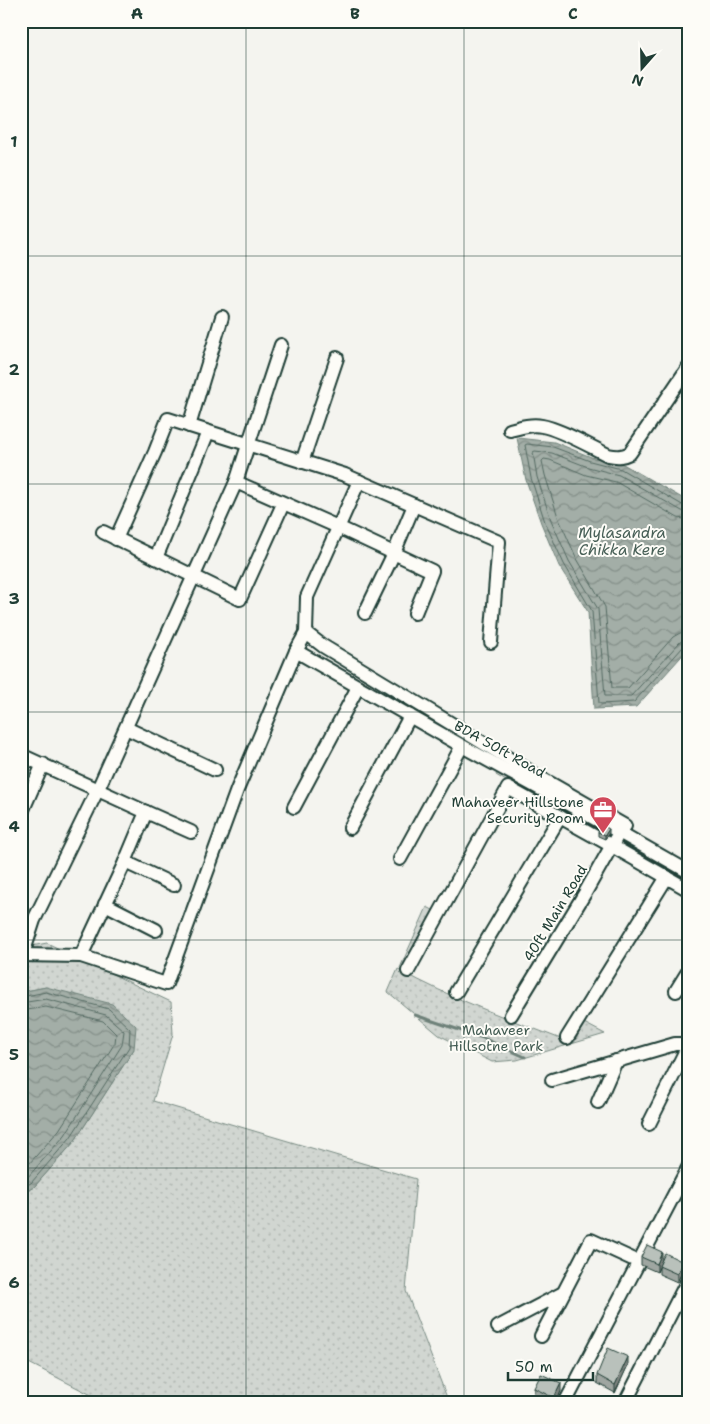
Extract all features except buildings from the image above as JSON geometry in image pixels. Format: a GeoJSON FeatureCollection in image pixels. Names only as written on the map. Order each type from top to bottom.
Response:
{"type":"FeatureCollection","features":[{"type":"Feature","properties":{"kind":"street"},"geometry":{"type":"LineString","coordinates":[[188,426],[222,317]]}},
{"type":"Feature","properties":{"kind":"street"},"geometry":{"type":"LineString","coordinates":[[281,345],[236,482],[98,789],[34,920],[22,954],[81,956],[166,984],[237,790],[296,651],[306,633],[307,597],[358,481]]}},
{"type":"Feature","properties":{"kind":"street"},"geometry":{"type":"LineString","coordinates":[[302,462],[336,358]]}},
{"type":"Feature","properties":{"kind":"street"},"geometry":{"type":"LineString","coordinates":[[510,430],[526,426],[542,426],[554,429],[608,455],[623,456],[630,453],[689,366]]}},
{"type":"Feature","properties":{"kind":"street"},"geometry":{"type":"LineString","coordinates":[[116,538],[168,419],[345,475],[499,542],[491,642]]}},
{"type":"Feature","properties":{"kind":"street"},"geometry":{"type":"LineString","coordinates":[[156,558],[208,432]]}},
{"type":"Feature","properties":{"kind":"street"},"geometry":{"type":"LineString","coordinates":[[236,482],[432,571],[415,613]]}},
{"type":"Feature","properties":{"kind":"street"},"geometry":{"type":"LineString","coordinates":[[103,532],[240,599],[284,504]]}},
{"type":"Feature","properties":{"kind":"street"},"geometry":{"type":"LineString","coordinates":[[365,613],[394,553],[414,505]]}},
{"type":"Feature","properties":{"kind":"street","name":"BDA 50ft Road"},"geometry":{"type":"LineString","coordinates":[[306,633],[323,646],[449,722],[689,872]]}},
{"type":"Feature","properties":{"kind":"street","name":"BDA 50ft Road"},"geometry":{"type":"LineString","coordinates":[[296,651],[462,746],[689,863]]}},
{"type":"Feature","properties":{"kind":"street"},"geometry":{"type":"LineString","coordinates":[[294,808],[358,686]]}},
{"type":"Feature","properties":{"kind":"street"},"geometry":{"type":"LineString","coordinates":[[350,828],[410,716]]}},
{"type":"Feature","properties":{"kind":"street"},"geometry":{"type":"LineString","coordinates":[[126,728],[215,770]]}},
{"type":"Feature","properties":{"kind":"street"},"geometry":{"type":"LineString","coordinates":[[400,860],[462,746]]}},
{"type":"Feature","properties":{"kind":"street"},"geometry":{"type":"LineString","coordinates":[[21,755],[192,832]]}},
{"type":"Feature","properties":{"kind":"street"},"geometry":{"type":"LineString","coordinates":[[21,814],[43,764]]}},
{"type":"Feature","properties":{"kind":"street"},"geometry":{"type":"LineString","coordinates":[[408,971],[508,788],[689,890]]}},
{"type":"Feature","properties":{"kind":"street"},"geometry":{"type":"LineString","coordinates":[[81,956],[146,812]]}},
{"type":"Feature","properties":{"kind":"street"},"geometry":{"type":"LineString","coordinates":[[456,992],[560,817]]}},
{"type":"Feature","properties":{"kind":"street","name":"40ft Main Road"},"geometry":{"type":"LineString","coordinates":[[511,1015],[585,894],[621,829]]}},
{"type":"Feature","properties":{"kind":"street"},"geometry":{"type":"LineString","coordinates":[[125,862],[174,885]]}},
{"type":"Feature","properties":{"kind":"street"},"geometry":{"type":"LineString","coordinates":[[567,1038],[667,877]]}},
{"type":"Feature","properties":{"kind":"street"},"geometry":{"type":"LineString","coordinates":[[105,904],[156,930]]}},
{"type":"Feature","properties":{"kind":"street"},"geometry":{"type":"LineString","coordinates":[[676,991],[689,970]]}},
{"type":"Feature","properties":{"kind":"street"},"geometry":{"type":"LineString","coordinates":[[552,1080],[675,1044],[688,1046],[649,1124]]}},
{"type":"Feature","properties":{"kind":"street"},"geometry":{"type":"LineString","coordinates":[[598,1102],[616,1061]]}},
{"type":"Feature","properties":{"kind":"street"},"geometry":{"type":"LineString","coordinates":[[566,1403],[689,1166]]}},
{"type":"Feature","properties":{"kind":"street"},"geometry":{"type":"LineString","coordinates":[[541,1336],[591,1240],[639,1262]]}},
{"type":"Feature","properties":{"kind":"street"},"geometry":{"type":"LineString","coordinates":[[625,1403],[689,1278]]}},
{"type":"Feature","properties":{"kind":"street"},"geometry":{"type":"LineString","coordinates":[[498,1327],[562,1294]]}},
{"type":"Feature","properties":{"kind":"green space"},"geometry":{"type":"Polygon","coordinates":[[[498,769],[602,829],[598,836],[496,775],[498,769]]]}},
{"type":"Feature","properties":{"kind":"green space"},"geometry":{"type":"Polygon","coordinates":[[[427,907],[437,912],[408,971],[400,968],[427,907]]]}},
{"type":"Feature","properties":{"kind":"green space"},"geometry":{"type":"Polygon","coordinates":[[[47,943],[171,1002],[173,1034],[153,1101],[416,1179],[406,1291],[449,1403],[107,1403],[21,1359],[21,1194],[34,1187],[74,1142],[134,1049],[46,987],[21,992],[21,948],[47,943]]]}},
{"type":"Feature","properties":{"kind":"green space","name":"Mahaveer Hillsotne Park"},"geometry":{"type":"Polygon","coordinates":[[[398,969],[460,999],[566,1041],[574,1043],[584,1023],[605,1034],[517,1060],[492,1062],[439,1035],[388,992],[398,969]]]}},
{"type":"Feature","properties":{"kind":"water","name":"Mylasandra Chikka Kere"},"geometry":{"type":"Polygon","coordinates":[[[517,438],[554,442],[591,457],[623,464],[689,502],[689,648],[636,707],[594,709],[588,612],[559,566],[541,523],[526,480],[517,438]]]}},
{"type":"Feature","properties":{"kind":"water"},"geometry":{"type":"Polygon","coordinates":[[[46,987],[112,1004],[136,1026],[134,1049],[74,1142],[34,1187],[21,1194],[21,992],[46,987]]]}},
{"type":"Feature","properties":{"kind":"waterway"},"geometry":{"type":"LineString","coordinates":[[415,1015],[483,1038],[525,1057]]}},
{"type":"Feature","properties":{"kind":"place","name":"Mahaveer Hillstone Security Room"},"geometry":{"type":"Point","coordinates":[603,834]}}]}
